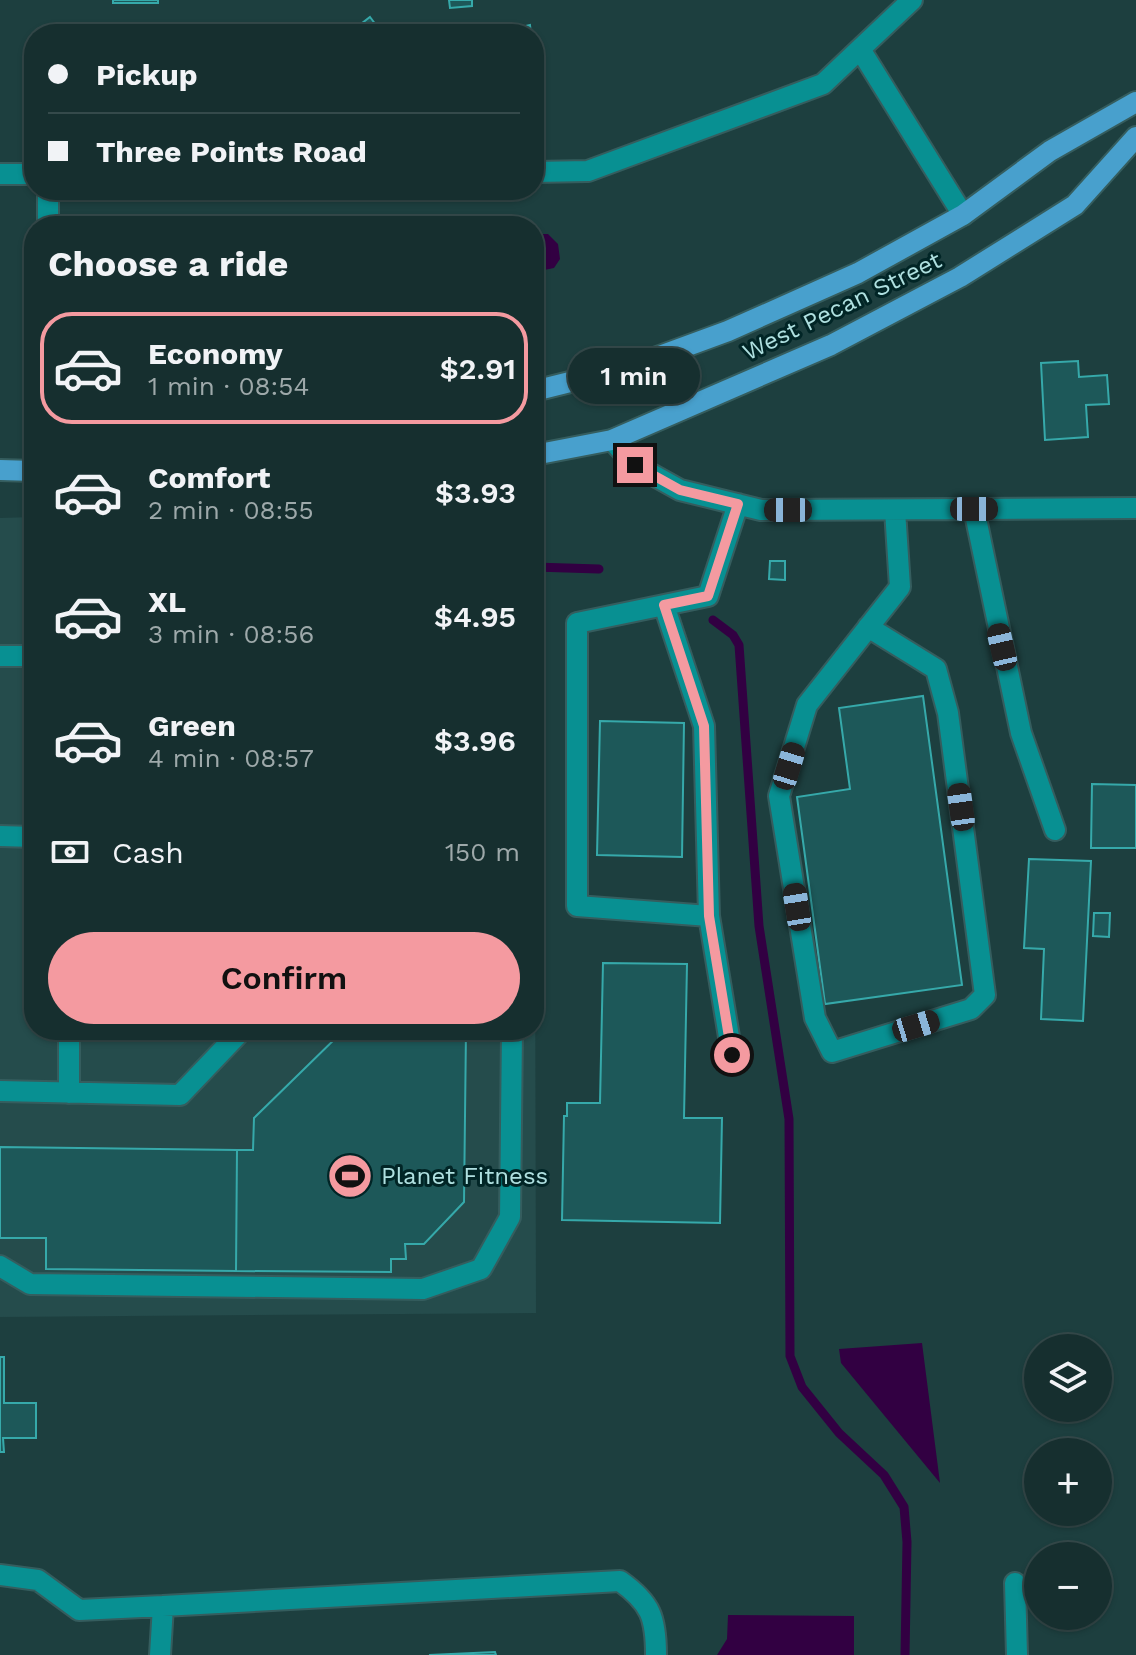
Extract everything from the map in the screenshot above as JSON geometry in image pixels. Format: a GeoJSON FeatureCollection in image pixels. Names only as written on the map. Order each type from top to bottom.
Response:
{"type":"FeatureCollection","features":[{"type":"Feature","properties":{"kind":"main road","name":"West Pecan Street"},"geometry":{"type":"LineString","coordinates":[[544,388],[630,367],[728,331],[858,273],[963,215],[1050,151],[1136,102]]}},
{"type":"Feature","properties":{"kind":"main road","name":"West Pecan Street"},"geometry":{"type":"LineString","coordinates":[[544,453],[612,440],[831,345],[960,277],[1075,205],[1136,137]]}},
{"type":"Feature","properties":{"kind":"main road"},"geometry":{"type":"LineString","coordinates":[[0,470],[24,471]]}},
{"type":"Feature","properties":{"kind":"street"},"geometry":{"type":"LineString","coordinates":[[544,172],[588,171],[823,84],[912,0]]}},
{"type":"Feature","properties":{"kind":"street"},"geometry":{"type":"LineString","coordinates":[[860,49],[963,215]]}},
{"type":"Feature","properties":{"kind":"street"},"geometry":{"type":"LineString","coordinates":[[0,174],[24,174]]}},
{"type":"Feature","properties":{"kind":"street"},"geometry":{"type":"LineString","coordinates":[[612,440],[635,465],[680,490],[761,510],[1136,508]]}},
{"type":"Feature","properties":{"kind":"street"},"geometry":{"type":"LineString","coordinates":[[709,916],[577,906],[577,623],[708,596],[738,504]]}},
{"type":"Feature","properties":{"kind":"street"},"geometry":{"type":"LineString","coordinates":[[974,509],[1021,733],[1055,830]]}},
{"type":"Feature","properties":{"kind":"street"},"geometry":{"type":"LineString","coordinates":[[868,627],[936,669],[948,713],[985,995],[971,1009],[832,1052],[815,1018],[779,796],[807,705],[868,627],[900,587],[895,510]]}},
{"type":"Feature","properties":{"kind":"street"},"geometry":{"type":"LineString","coordinates":[[664,605],[704,726],[709,916],[732,1055]]}},
{"type":"Feature","properties":{"kind":"street"},"geometry":{"type":"LineString","coordinates":[[0,656],[24,656]]}},
{"type":"Feature","properties":{"kind":"street"},"geometry":{"type":"LineString","coordinates":[[0,836],[24,837]]}},
{"type":"Feature","properties":{"kind":"street"},"geometry":{"type":"LineString","coordinates":[[69,1040],[69,1093]]}},
{"type":"Feature","properties":{"kind":"street"},"geometry":{"type":"LineString","coordinates":[[0,1091],[180,1095],[232,1040]]}},
{"type":"Feature","properties":{"kind":"street"},"geometry":{"type":"LineString","coordinates":[[0,1266],[30,1284],[423,1289],[481,1269],[510,1217],[512,1040]]}},
{"type":"Feature","properties":{"kind":"street"},"geometry":{"type":"LineString","coordinates":[[0,1575],[38,1580],[79,1610],[620,1581],[640,1595],[656,1624],[656,1655]]}},
{"type":"Feature","properties":{"kind":"street"},"geometry":{"type":"LineString","coordinates":[[1015,1583],[1017,1655]]}},
{"type":"Feature","properties":{"kind":"street"},"geometry":{"type":"LineString","coordinates":[[160,1655],[163,1606]]}},
{"type":"Feature","properties":{"kind":"shaded area"},"geometry":{"type":"Polygon","coordinates":[[[544,234],[558,244],[560,259],[554,268],[544,270],[544,234]]]}},
{"type":"Feature","properties":{"kind":"shaded area"},"geometry":{"type":"Polygon","coordinates":[[[24,517],[24,1040],[535,1040],[536,1313],[0,1317],[0,518],[24,517]]]}},
{"type":"Feature","properties":{"kind":"shaded area"},"geometry":{"type":"Polygon","coordinates":[[[922,1343],[940,1483],[841,1363],[839,1349],[922,1343]]]}},
{"type":"Feature","properties":{"kind":"shaded area"},"geometry":{"type":"Polygon","coordinates":[[[728,1615],[854,1616],[854,1655],[717,1655],[727,1639],[728,1615]]]}},
{"type":"Feature","properties":{"kind":"building"},"geometry":{"type":"Polygon","coordinates":[[[113,0],[158,0],[158,3],[113,3],[113,0]]]}},
{"type":"Feature","properties":{"kind":"building"},"geometry":{"type":"Polygon","coordinates":[[[449,0],[472,0],[472,6],[450,8],[449,0]]]}},
{"type":"Feature","properties":{"kind":"building"},"geometry":{"type":"Polygon","coordinates":[[[370,17],[375,24],[361,24],[370,17]]]}},
{"type":"Feature","properties":{"kind":"building"},"geometry":{"type":"Polygon","coordinates":[[[1078,361],[1079,377],[1107,375],[1109,404],[1086,405],[1088,437],[1045,440],[1041,363],[1078,361]]]}},
{"type":"Feature","properties":{"kind":"building"},"geometry":{"type":"Polygon","coordinates":[[[770,561],[785,561],[785,580],[769,579],[770,561]]]}},
{"type":"Feature","properties":{"kind":"building"},"geometry":{"type":"Polygon","coordinates":[[[923,696],[962,985],[825,1004],[797,797],[850,789],[839,708],[923,696]]]}},
{"type":"Feature","properties":{"kind":"building"},"geometry":{"type":"Polygon","coordinates":[[[600,721],[684,723],[682,857],[597,855],[600,721]]]}},
{"type":"Feature","properties":{"kind":"building"},"geometry":{"type":"Polygon","coordinates":[[[1092,784],[1136,785],[1136,848],[1091,848],[1092,784]]]}},
{"type":"Feature","properties":{"kind":"building"},"geometry":{"type":"Polygon","coordinates":[[[1029,859],[1091,861],[1083,1021],[1041,1019],[1044,949],[1024,948],[1029,859]]]}},
{"type":"Feature","properties":{"kind":"building"},"geometry":{"type":"Polygon","coordinates":[[[1094,913],[1110,913],[1109,937],[1093,936],[1094,913]]]}},
{"type":"Feature","properties":{"kind":"building"},"geometry":{"type":"Polygon","coordinates":[[[603,963],[687,964],[684,1118],[722,1118],[720,1223],[562,1220],[564,1116],[567,1116],[567,1103],[600,1103],[603,963]]]}},
{"type":"Feature","properties":{"kind":"building","name":"Planet Fitness"},"geometry":{"type":"Polygon","coordinates":[[[334,1040],[466,1040],[464,1202],[424,1244],[405,1244],[406,1259],[391,1259],[391,1272],[236,1271],[237,1150],[253,1150],[254,1118],[334,1040]]]}},
{"type":"Feature","properties":{"kind":"building"},"geometry":{"type":"Polygon","coordinates":[[[0,1147],[237,1150],[236,1271],[46,1269],[46,1238],[0,1238],[0,1147]]]}},
{"type":"Feature","properties":{"kind":"building"},"geometry":{"type":"Polygon","coordinates":[[[0,1357],[4,1357],[4,1403],[36,1403],[36,1438],[3,1438],[4,1452],[0,1452],[0,1357]]]}},
{"type":"Feature","properties":{"kind":"building"},"geometry":{"type":"Polygon","coordinates":[[[495,1652],[496,1655],[429,1655],[495,1652]]]}},
{"type":"Feature","properties":{"kind":"waterway"},"geometry":{"type":"LineString","coordinates":[[544,567],[599,569]]}},
{"type":"Feature","properties":{"kind":"waterway"},"geometry":{"type":"LineString","coordinates":[[713,620],[733,635],[739,645],[759,926],[789,1119],[790,1356],[802,1387],[839,1433],[884,1475],[904,1507],[907,1542],[905,1655]]}},
{"type":"Feature","properties":{"kind":"place","name":"Planet Fitness"},"geometry":{"type":"Point","coordinates":[350,1176]}},
{"type":"Feature","properties":{"kind":"route"},"geometry":{"type":"LineString","coordinates":[[635,465],[680,490],[738,504],[708,596],[664,605],[704,726],[709,916],[732,1055]]}}]}
